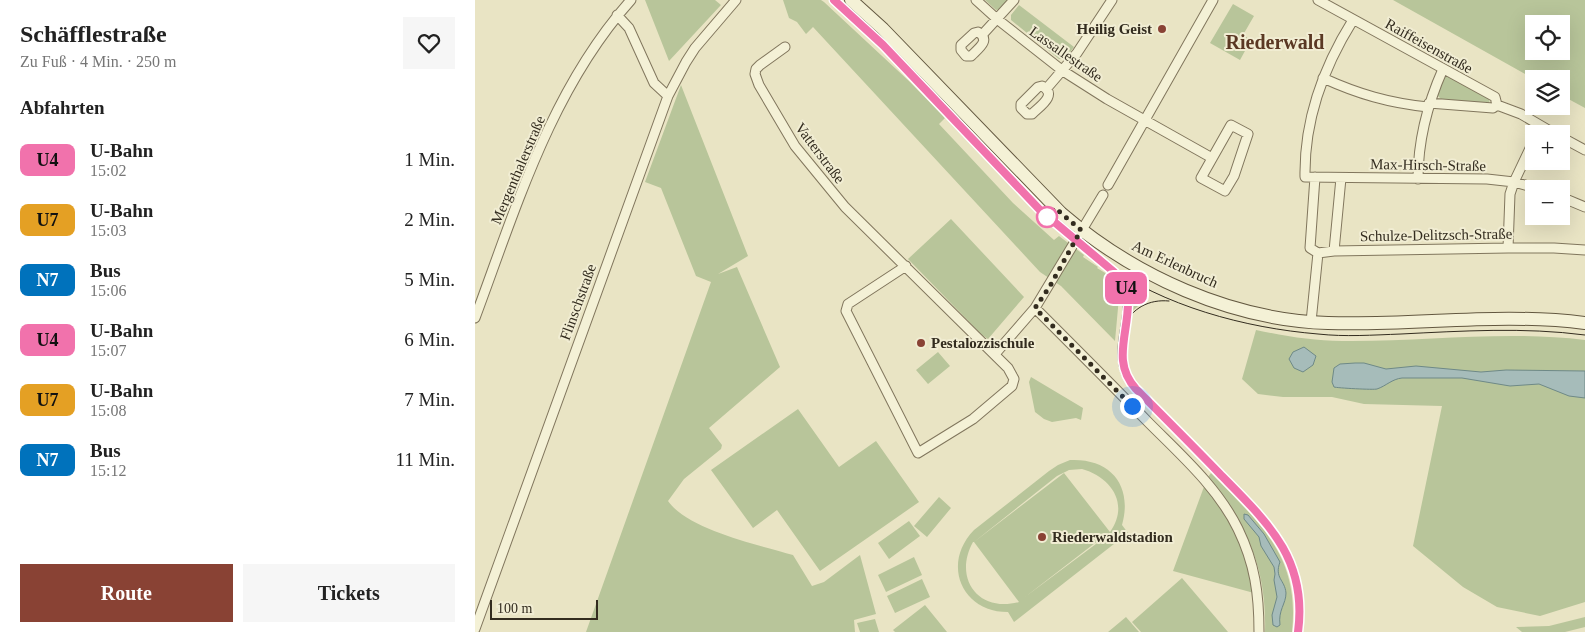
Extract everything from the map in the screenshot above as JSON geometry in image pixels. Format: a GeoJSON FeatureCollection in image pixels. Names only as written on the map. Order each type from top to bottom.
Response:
{"type":"FeatureCollection","features":[{"type":"Feature","properties":{"kind":"main road","name":"Am Erlenbruch"},"geometry":{"type":"LineString","coordinates":[[851,0],[904,50],[1037,191],[1081,230],[1141,269],[1193,293],[1260,314],[1311,322],[1345,323],[1512,318],[1585,323]]}},
{"type":"Feature","properties":{"kind":"street","name":"Mergenthalerstraße"},"geometry":{"type":"LineString","coordinates":[[475,318],[539,147],[593,48],[617,15],[631,0]]}},
{"type":"Feature","properties":{"kind":"street","name":"Flinschstraße"},"geometry":{"type":"LineString","coordinates":[[475,629],[668,96],[695,48],[736,0]]}},
{"type":"Feature","properties":{"kind":"street","name":"Lassallestraße"},"geometry":{"type":"LineString","coordinates":[[976,0],[997,20],[1063,71],[1107,99],[1212,158]]}},
{"type":"Feature","properties":{"kind":"street"},"geometry":{"type":"LineString","coordinates":[[982,35],[1015,0]]}},
{"type":"Feature","properties":{"kind":"street"},"geometry":{"type":"LineString","coordinates":[[1047,88],[1063,71],[1093,31],[1112,0]]}},
{"type":"Feature","properties":{"kind":"street"},"geometry":{"type":"LineString","coordinates":[[1108,185],[1213,0]]}},
{"type":"Feature","properties":{"kind":"street","name":"Raiffeisenstraße"},"geometry":{"type":"LineString","coordinates":[[1318,0],[1495,97],[1497,105]]}},
{"type":"Feature","properties":{"kind":"street"},"geometry":{"type":"LineString","coordinates":[[617,15],[629,28],[654,83],[668,96]]}},
{"type":"Feature","properties":{"kind":"street"},"geometry":{"type":"LineString","coordinates":[[1311,322],[1318,253],[1310,248],[1315,177],[1305,177],[1305,166],[1312,112],[1323,78],[1339,42],[1353,20]]}},
{"type":"Feature","properties":{"kind":"street","name":"Vatterstraße"},"geometry":{"type":"LineString","coordinates":[[785,48],[756,69],[755,74],[759,86],[804,158],[845,207],[906,266],[995,354],[1011,372],[1013,383],[1010,389],[973,419],[918,453],[846,311],[848,304],[906,266]]}},
{"type":"Feature","properties":{"kind":"street"},"geometry":{"type":"LineString","coordinates":[[1418,178],[1420,141],[1428,105],[1443,69]]}},
{"type":"Feature","properties":{"kind":"street","name":"Raiffeisenstraße"},"geometry":{"type":"LineString","coordinates":[[1323,78],[1379,100],[1428,105],[1493,108],[1497,105]]}},
{"type":"Feature","properties":{"kind":"street","name":"Raiffeisenstraße"},"geometry":{"type":"LineString","coordinates":[[1497,105],[1521,114],[1533,125]]}},
{"type":"Feature","properties":{"kind":"street"},"geometry":{"type":"LineString","coordinates":[[1231,124],[1247,134],[1234,176],[1225,192],[1201,178],[1212,158],[1231,124]]}},
{"type":"Feature","properties":{"kind":"street"},"geometry":{"type":"LineString","coordinates":[[1570,142],[1585,150]]}},
{"type":"Feature","properties":{"kind":"street"},"geometry":{"type":"LineString","coordinates":[[1507,248],[1510,194],[1525,159]]}},
{"type":"Feature","properties":{"kind":"street","name":"Max-Hirsch-Straße"},"geometry":{"type":"LineString","coordinates":[[1315,177],[1487,179],[1525,185]]}},
{"type":"Feature","properties":{"kind":"street"},"geometry":{"type":"LineString","coordinates":[[1334,250],[1341,178]]}},
{"type":"Feature","properties":{"kind":"street"},"geometry":{"type":"LineString","coordinates":[[995,354],[1035,308],[1050,286],[1103,195]]}},
{"type":"Feature","properties":{"kind":"street"},"geometry":{"type":"LineString","coordinates":[[1570,201],[1585,207]]}},
{"type":"Feature","properties":{"kind":"street","name":"Schulze-Delitzsch-Straße"},"geometry":{"type":"LineString","coordinates":[[1318,253],[1334,250],[1507,248],[1585,250]]}},
{"type":"Feature","properties":{"kind":"street"},"geometry":{"type":"LineString","coordinates":[[1035,308],[1186,460],[1221,502],[1237,527],[1248,554],[1259,600],[1259,632]]}},
{"type":"Feature","properties":{"kind":"green space"},"geometry":{"type":"Polygon","coordinates":[[[645,0],[715,0],[721,5],[669,61],[645,0]]]}},
{"type":"Feature","properties":{"kind":"green space"},"geometry":{"type":"Polygon","coordinates":[[[783,0],[821,0],[824,2],[910,82],[945,118],[939,124],[1013,203],[1054,240],[1059,236],[1084,255],[1083,257],[1097,268],[1110,276],[1119,297],[1115,341],[1061,286],[1040,272],[813,27],[806,34],[797,22],[789,18],[783,0]]]}},
{"type":"Feature","properties":{"kind":"green space"},"geometry":{"type":"Polygon","coordinates":[[[985,0],[1008,0],[1001,9],[996,10],[985,0]]]}},
{"type":"Feature","properties":{"kind":"green space"},"geometry":{"type":"Polygon","coordinates":[[[1393,0],[1585,0],[1585,108],[1570,100],[1570,70],[1525,70],[1525,74],[1393,0]]]}},
{"type":"Feature","properties":{"kind":"green space"},"geometry":{"type":"Polygon","coordinates":[[[1233,4],[1254,16],[1243,35],[1251,40],[1240,60],[1210,43],[1233,4]]]}},
{"type":"Feature","properties":{"kind":"green space"},"geometry":{"type":"Polygon","coordinates":[[[1019,5],[1074,47],[1065,59],[1059,59],[1011,20],[1011,15],[1019,5]]]}},
{"type":"Feature","properties":{"kind":"green space"},"geometry":{"type":"Polygon","coordinates":[[[1447,75],[1490,98],[1489,103],[1441,99],[1436,94],[1447,75]]]}},
{"type":"Feature","properties":{"kind":"green space"},"geometry":{"type":"Polygon","coordinates":[[[681,85],[748,256],[718,274],[737,267],[780,367],[709,428],[722,445],[721,449],[684,479],[668,501],[691,520],[707,528],[793,555],[812,586],[824,582],[860,555],[876,614],[854,620],[855,632],[586,632],[711,282],[696,276],[661,188],[645,182],[681,85]]]}},
{"type":"Feature","properties":{"kind":"green space"},"geometry":{"type":"Polygon","coordinates":[[[951,219],[1024,297],[988,339],[908,259],[951,219]]]}},
{"type":"Feature","properties":{"kind":"green space"},"geometry":{"type":"Polygon","coordinates":[[[1129,291],[1147,301],[1129,314],[1129,291]]]}},
{"type":"Feature","properties":{"kind":"green space"},"geometry":{"type":"Polygon","coordinates":[[[1256,330],[1299,338],[1331,341],[1494,336],[1555,337],[1585,340],[1585,602],[1540,616],[1497,607],[1463,587],[1413,546],[1442,406],[1364,404],[1332,397],[1283,397],[1258,394],[1242,379],[1256,330]]]}},
{"type":"Feature","properties":{"kind":"green space"},"geometry":{"type":"Polygon","coordinates":[[[938,352],[950,366],[928,384],[916,370],[938,352]]]}},
{"type":"Feature","properties":{"kind":"green space"},"geometry":{"type":"Polygon","coordinates":[[[1031,377],[1083,408],[1081,420],[1076,418],[1052,422],[1035,412],[1029,382],[1031,377]]]}},
{"type":"Feature","properties":{"kind":"green space"},"geometry":{"type":"Polygon","coordinates":[[[798,409],[839,467],[876,441],[919,502],[820,571],[777,510],[753,528],[711,470],[798,409]]]}},
{"type":"Feature","properties":{"kind":"green space","name":"Riederwaldstadion"},"geometry":{"type":"Polygon","coordinates":[[[1070,460],[1084,461],[1107,469],[1121,487],[1125,511],[1122,525],[1128,533],[1014,622],[1008,612],[992,610],[979,604],[968,595],[961,584],[958,571],[959,557],[964,543],[974,530],[1058,465],[1070,460]],[[1082,469],[1069,470],[1057,476],[974,542],[1064,473],[1110,532],[1116,522],[1118,502],[1109,485],[1101,478],[1082,469]],[[1108,533],[1025,597],[1104,538],[1108,533]],[[973,542],[966,568],[968,580],[973,590],[981,597],[992,602],[1004,604],[1019,602],[973,542]]]}},
{"type":"Feature","properties":{"kind":"green space"},"geometry":{"type":"Polygon","coordinates":[[[1211,473],[1260,525],[1283,561],[1290,582],[1293,605],[1292,632],[1265,632],[1265,609],[1262,588],[1252,549],[1234,513],[1208,477],[1211,473]]]}},
{"type":"Feature","properties":{"kind":"green space"},"geometry":{"type":"Polygon","coordinates":[[[1205,484],[1221,505],[1245,551],[1254,593],[1173,571],[1205,484]]]}},
{"type":"Feature","properties":{"kind":"green space"},"geometry":{"type":"Polygon","coordinates":[[[939,497],[951,508],[927,537],[914,526],[939,497]]]}},
{"type":"Feature","properties":{"kind":"green space"},"geometry":{"type":"Polygon","coordinates":[[[909,521],[920,536],[889,559],[878,543],[909,521]]]}},
{"type":"Feature","properties":{"kind":"green space"},"geometry":{"type":"Polygon","coordinates":[[[914,557],[922,575],[886,592],[878,575],[914,557]]]}},
{"type":"Feature","properties":{"kind":"green space"},"geometry":{"type":"Polygon","coordinates":[[[1182,578],[1228,632],[1141,632],[1132,622],[1182,578]]]}},
{"type":"Feature","properties":{"kind":"green space"},"geometry":{"type":"Polygon","coordinates":[[[922,579],[930,597],[895,613],[887,596],[922,579]]]}},
{"type":"Feature","properties":{"kind":"green space"},"geometry":{"type":"Polygon","coordinates":[[[925,605],[947,632],[895,632],[893,630],[925,605]]]}},
{"type":"Feature","properties":{"kind":"green space"},"geometry":{"type":"Polygon","coordinates":[[[1126,617],[1139,632],[1108,632],[1126,617]]]}},
{"type":"Feature","properties":{"kind":"green space"},"geometry":{"type":"Polygon","coordinates":[[[1585,617],[1585,627],[1565,632],[1522,632],[1516,627],[1549,626],[1585,617]]]}},
{"type":"Feature","properties":{"kind":"green space"},"geometry":{"type":"Polygon","coordinates":[[[875,619],[879,632],[860,632],[857,623],[875,619]]]}},
{"type":"Feature","properties":{"kind":"water"},"geometry":{"type":"Polygon","coordinates":[[[1304,347],[1316,356],[1313,365],[1303,372],[1294,368],[1289,359],[1293,352],[1304,347]]]}},
{"type":"Feature","properties":{"kind":"water"},"geometry":{"type":"Polygon","coordinates":[[[1364,363],[1386,369],[1416,366],[1481,372],[1506,370],[1585,371],[1585,398],[1569,396],[1539,384],[1510,386],[1462,378],[1402,378],[1377,389],[1334,387],[1332,382],[1334,368],[1340,364],[1364,363]]]}},
{"type":"Feature","properties":{"kind":"water"},"geometry":{"type":"Polygon","coordinates":[[[1244,514],[1248,515],[1264,534],[1280,562],[1278,572],[1286,593],[1280,615],[1280,625],[1277,627],[1273,625],[1272,615],[1277,597],[1274,567],[1261,546],[1259,537],[1244,519],[1244,514]]]}},
{"type":"Feature","properties":{"kind":"tram line"},"geometry":{"type":"LineString","coordinates":[[834,0],[890,54],[1008,178],[1054,223],[1104,263],[1127,278],[1178,303],[1234,320],[1290,331],[1318,334],[1359,336],[1516,330],[1585,335]]}},
{"type":"Feature","properties":{"kind":"tram line"},"geometry":{"type":"LineString","coordinates":[[1106,270],[1118,283],[1122,298],[1123,312],[1118,344],[1118,360],[1122,376],[1133,392],[1246,505],[1274,541],[1285,561],[1292,582],[1295,606],[1294,632]]}},
{"type":"Feature","properties":{"kind":"tram line"},"geometry":{"type":"LineString","coordinates":[[1123,327],[1131,315],[1142,306],[1148,303],[1169,301]]}},
{"type":"Feature","properties":{"kind":"metro line","name":"U4"},"geometry":{"type":"LineString","coordinates":[[834,0],[883,45],[1040,210],[1120,278],[1127,292],[1128,300],[1122,356],[1126,376],[1136,389],[1269,524],[1288,556],[1297,584],[1298,632]]}},
{"type":"Feature","properties":{"kind":"place","name":"Heilig Geist"},"geometry":{"type":"Point","coordinates":[1162,29]}},
{"type":"Feature","properties":{"kind":"place","name":"Pestalozzischule"},"geometry":{"type":"Point","coordinates":[921,343]}},
{"type":"Feature","properties":{"kind":"place","name":"Riederwaldstadion"},"geometry":{"type":"Point","coordinates":[1042,537]}},
{"type":"Feature","properties":{"kind":"district","name":"Riederwald"},"geometry":{"type":"Point","coordinates":[1275,42]}},
{"type":"Feature","properties":{"kind":"route"},"geometry":{"type":"LineString","coordinates":[[1047,217],[1055,208],[1081,230],[1050,286],[1035,308],[1132,406]]}}]}
